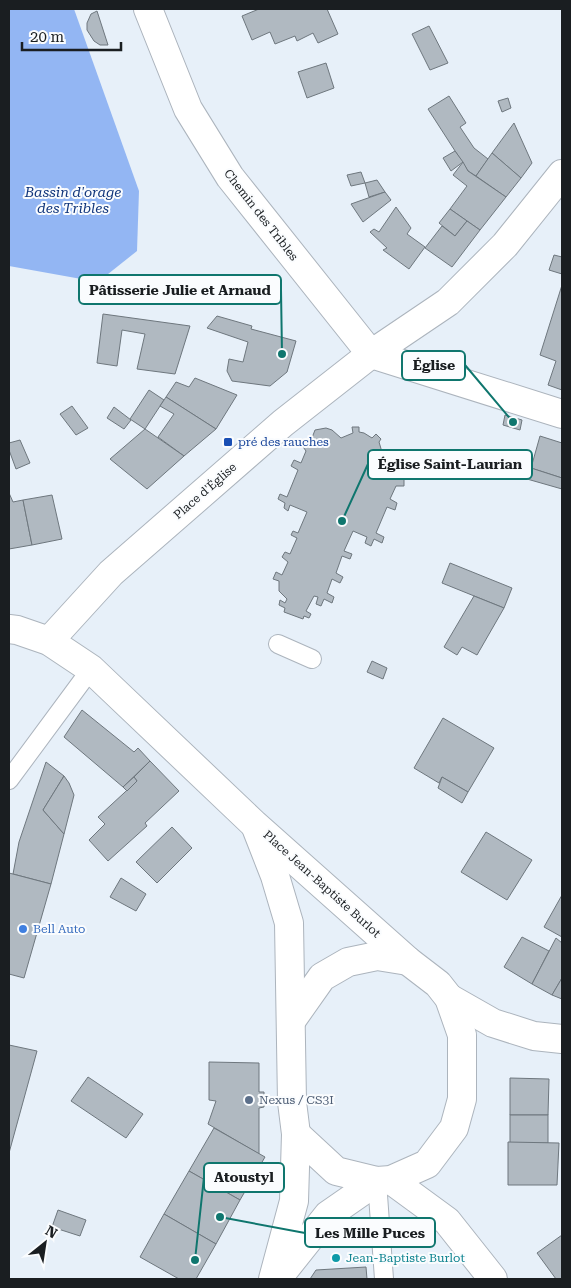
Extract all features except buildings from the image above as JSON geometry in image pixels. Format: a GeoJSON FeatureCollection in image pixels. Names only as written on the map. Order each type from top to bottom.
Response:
{"type":"FeatureCollection","features":[{"type":"Feature","properties":{"kind":"street","name":"Chemin des Tribles"},"geometry":{"type":"LineString","coordinates":[[148,9],[188,109],[230,177],[371,354]]}},
{"type":"Feature","properties":{"kind":"street","name":"Place d'Église"},"geometry":{"type":"LineString","coordinates":[[49,641],[111,573],[283,423],[371,354],[448,302],[505,245],[562,174]]}},
{"type":"Feature","properties":{"kind":"street"},"geometry":{"type":"LineString","coordinates":[[371,354],[562,414]]}},
{"type":"Feature","properties":{"kind":"street"},"geometry":{"type":"LineString","coordinates":[[9,629],[49,641],[91,669],[254,824]]}},
{"type":"Feature","properties":{"kind":"street","name":"Place Jean-Baptiste Burlot"},"geometry":{"type":"LineString","coordinates":[[254,824],[408,961],[438,984],[449,998],[462,1035],[462,1099],[454,1128],[427,1164],[384,1181],[328,1215],[274,1279]]}},
{"type":"Feature","properties":{"kind":"street","name":"Place Jean-Baptiste Burlot"},"geometry":{"type":"LineString","coordinates":[[254,824],[276,876],[288,923],[292,1102],[296,1134],[294,1201],[274,1279]]}},
{"type":"Feature","properties":{"kind":"street","name":"Place Jean-Baptiste Burlot"},"geometry":{"type":"LineString","coordinates":[[290,1021],[322,977],[348,962],[377,956],[408,961]]}},
{"type":"Feature","properties":{"kind":"street"},"geometry":{"type":"LineString","coordinates":[[449,998],[493,1023],[534,1036],[562,1039]]}},
{"type":"Feature","properties":{"kind":"street"},"geometry":{"type":"LineString","coordinates":[[296,1134],[336,1171],[384,1181],[447,1221],[493,1279]]}},
{"type":"Feature","properties":{"kind":"lane"},"geometry":{"type":"LineString","coordinates":[[278,644],[312,659]]}},
{"type":"Feature","properties":{"kind":"lane"},"geometry":{"type":"LineString","coordinates":[[9,780],[91,669]]}},
{"type":"Feature","properties":{"kind":"lane"},"geometry":{"type":"LineString","coordinates":[[384,1181],[384,1279]]}},
{"type":"Feature","properties":{"kind":"water","name":"Bassin d'orage des Tribles"},"geometry":{"type":"Polygon","coordinates":[[[9,9],[74,9],[139,191],[137,251],[98,282],[9,266],[9,9]]]}},
{"type":"Feature","properties":{"kind":"place","name":"Pâtisserie Julie et Arnaud"},"geometry":{"type":"Point","coordinates":[282,354]}},
{"type":"Feature","properties":{"kind":"place","name":"Église"},"geometry":{"type":"Point","coordinates":[513,422]}},
{"type":"Feature","properties":{"kind":"place","name":"pré des rauches"},"geometry":{"type":"Point","coordinates":[228,442]}},
{"type":"Feature","properties":{"kind":"place","name":"Église Saint-Laurian"},"geometry":{"type":"Point","coordinates":[342,521]}},
{"type":"Feature","properties":{"kind":"place","name":"Bell Auto"},"geometry":{"type":"Point","coordinates":[23,929]}},
{"type":"Feature","properties":{"kind":"place","name":"Nexus / CS3I"},"geometry":{"type":"Point","coordinates":[249,1100]}},
{"type":"Feature","properties":{"kind":"place","name":"Les Mille Puces"},"geometry":{"type":"Point","coordinates":[220,1217]}},
{"type":"Feature","properties":{"kind":"place","name":"Jean-Baptiste Burlot"},"geometry":{"type":"Point","coordinates":[336,1258]}},
{"type":"Feature","properties":{"kind":"place","name":"Atoustyl"},"geometry":{"type":"Point","coordinates":[195,1260]}}]}
